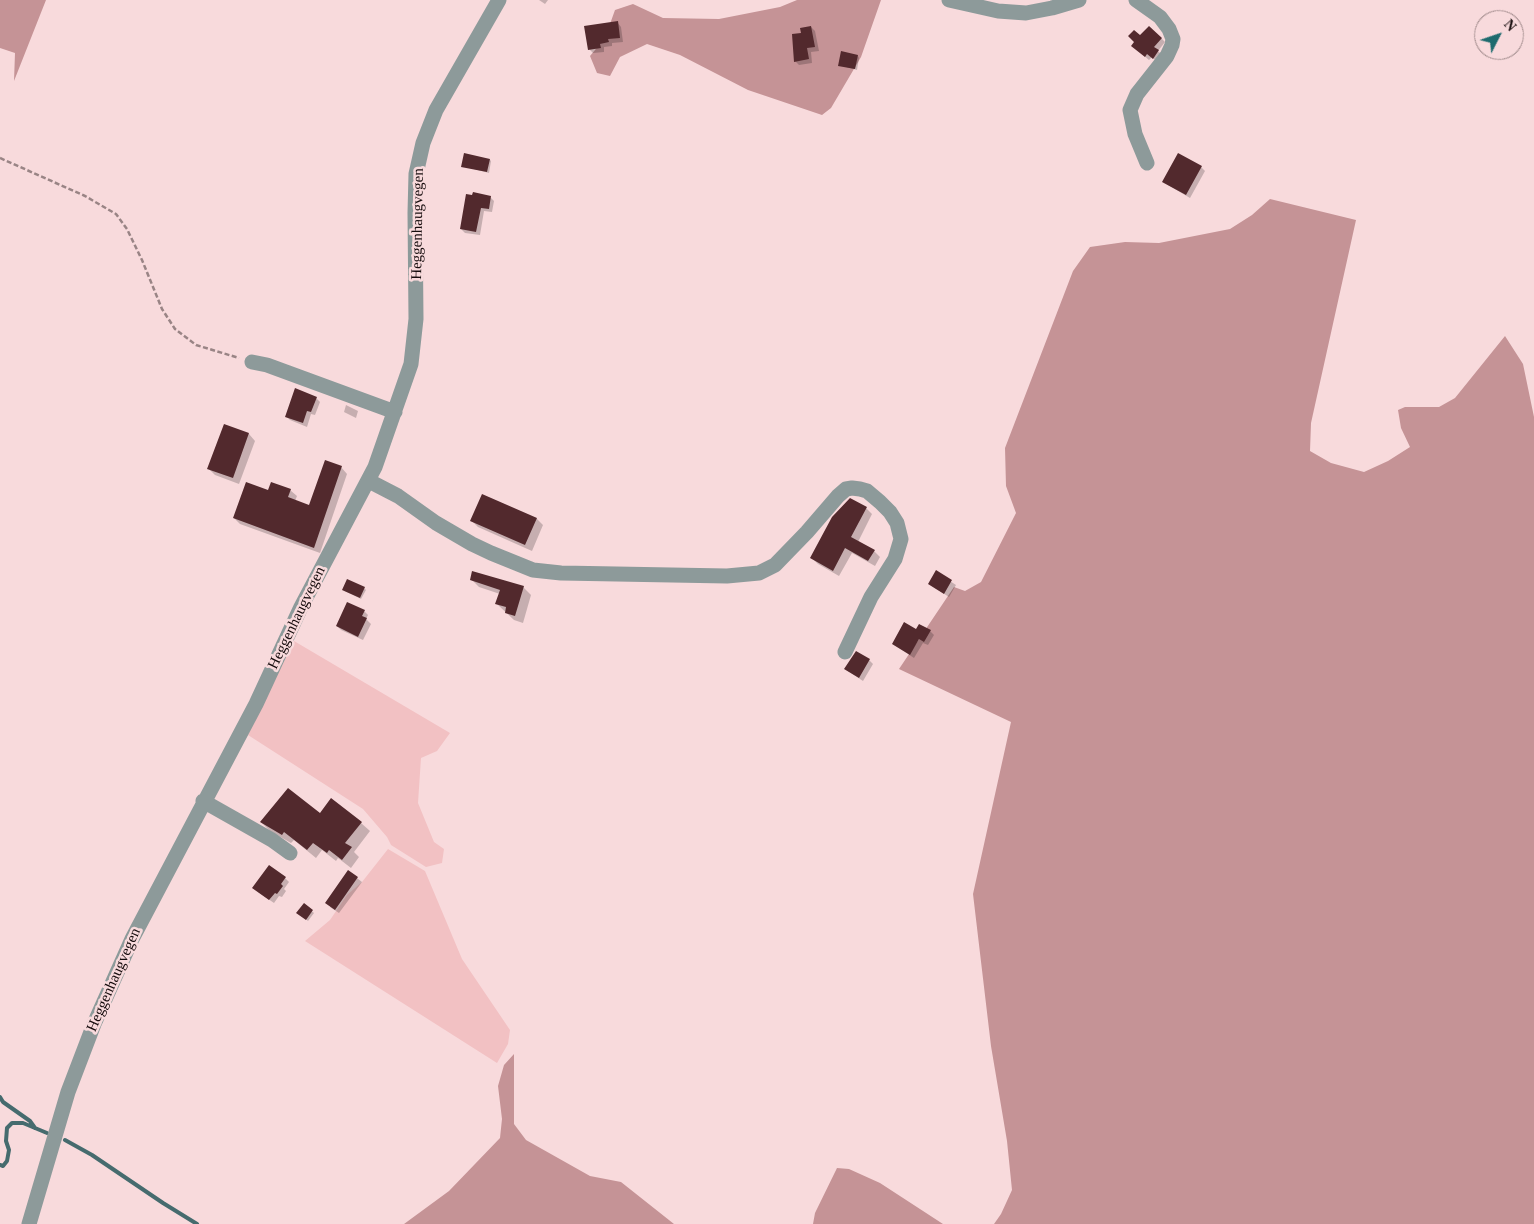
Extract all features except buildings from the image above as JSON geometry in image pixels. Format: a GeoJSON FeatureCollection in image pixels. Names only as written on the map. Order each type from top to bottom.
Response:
{"type":"FeatureCollection","features":[{"type":"Feature","properties":{"kind":"street","name":"Heggenhaugvegen"},"geometry":{"type":"LineString","coordinates":[[29,1224],[68,1092],[94,1024],[148,907],[256,704],[319,571],[369,481],[411,364],[415,335],[416,174],[423,143],[436,110],[499,0]]}},
{"type":"Feature","properties":{"kind":"street"},"geometry":{"type":"LineString","coordinates":[[949,0],[998,11],[1026,13],[1080,0]]}},
{"type":"Feature","properties":{"kind":"street"},"geometry":{"type":"LineString","coordinates":[[1136,0],[1160,17],[1169,29],[1173,39],[1167,56],[1137,94],[1130,110],[1135,134],[1147,163]]}},
{"type":"Feature","properties":{"kind":"street"},"geometry":{"type":"LineString","coordinates":[[252,362],[267,365],[395,412]]}},
{"type":"Feature","properties":{"kind":"street"},"geometry":{"type":"LineString","coordinates":[[369,481],[398,496],[436,523],[472,544],[534,570],[561,573],[727,576],[759,573],[775,565],[792,549],[838,496],[852,488],[860,489],[867,492],[890,512],[897,523],[901,539],[895,559],[871,597],[845,652]]}},
{"type":"Feature","properties":{"kind":"street"},"geometry":{"type":"LineString","coordinates":[[204,802],[272,840],[290,853]]}},
{"type":"Feature","properties":{"kind":"path"},"geometry":{"type":"LineString","coordinates":[[0,158],[85,196],[116,214],[127,229],[162,309],[175,329],[196,345],[252,362]]}},
{"type":"Feature","properties":{"kind":"shaded area"},"geometry":{"type":"Polygon","coordinates":[[[0,0],[46,0],[14,81],[15,53],[0,48],[0,0]]]}},
{"type":"Feature","properties":{"kind":"shaded area"},"geometry":{"type":"Polygon","coordinates":[[[797,0],[881,0],[861,57],[831,108],[822,115],[748,90],[680,55],[647,44],[620,57],[610,76],[597,73],[590,56],[605,38],[615,10],[633,4],[663,18],[719,19],[780,7],[797,0]]]}},
{"type":"Feature","properties":{"kind":"shaded area"},"geometry":{"type":"Polygon","coordinates":[[[1270,199],[1356,220],[1311,423],[1310,451],[1331,463],[1364,472],[1388,461],[1410,447],[1401,428],[1398,410],[1405,407],[1439,407],[1455,398],[1505,336],[1523,364],[1534,417],[1534,1224],[994,1224],[1001,1214],[1012,1190],[1007,1141],[991,1046],[973,894],[1011,722],[899,669],[954,587],[965,591],[981,582],[1016,513],[1006,486],[1005,448],[1073,271],[1090,247],[1125,242],[1159,243],[1230,229],[1252,215],[1270,199]]]}},
{"type":"Feature","properties":{"kind":"shaded area"},"geometry":{"type":"Polygon","coordinates":[[[294,641],[450,733],[437,751],[421,758],[418,803],[434,842],[444,849],[442,863],[426,867],[391,845],[387,837],[363,809],[248,735],[287,648],[294,641]]]}},
{"type":"Feature","properties":{"kind":"shaded area"},"geometry":{"type":"Polygon","coordinates":[[[388,849],[425,871],[462,959],[510,1030],[508,1044],[497,1063],[305,941],[330,920],[347,895],[362,882],[388,849]]]}},
{"type":"Feature","properties":{"kind":"shaded area"},"geometry":{"type":"Polygon","coordinates":[[[514,1054],[514,1124],[526,1140],[590,1176],[621,1182],[674,1224],[404,1224],[449,1191],[500,1138],[502,1119],[498,1086],[504,1065],[514,1054]]]}},
{"type":"Feature","properties":{"kind":"shaded area"},"geometry":{"type":"Polygon","coordinates":[[[837,1168],[849,1169],[880,1183],[943,1224],[813,1224],[815,1213],[837,1168]]]}},
{"type":"Feature","properties":{"kind":"waterway"},"geometry":{"type":"LineString","coordinates":[[0,1097],[3,1102],[30,1121],[35,1128]]}},
{"type":"Feature","properties":{"kind":"waterway"},"geometry":{"type":"LineString","coordinates":[[0,1165],[3,1166],[7,1161],[9,1150],[6,1141],[7,1128],[12,1123],[23,1123],[47,1133]]}},
{"type":"Feature","properties":{"kind":"waterway"},"geometry":{"type":"LineString","coordinates":[[65,1140],[92,1155],[197,1224]]}}]}
